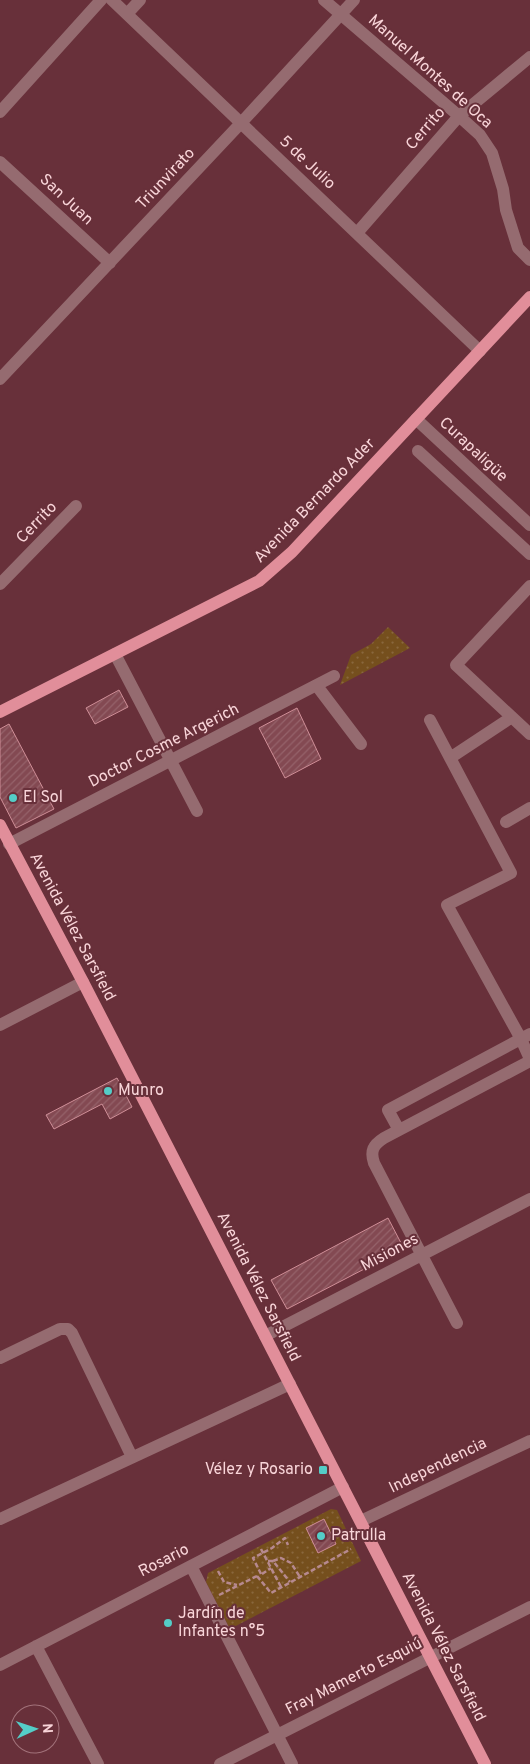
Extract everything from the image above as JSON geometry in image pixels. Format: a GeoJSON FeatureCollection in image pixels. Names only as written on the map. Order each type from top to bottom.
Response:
{"type":"FeatureCollection","features":[{"type":"Feature","properties":{"kind":"main road","name":"Avenida Bernardo Ader"},"geometry":{"type":"LineString","coordinates":[[0,712],[259,581],[292,552],[530,297]]}},
{"type":"Feature","properties":{"kind":"main road","name":"Avenida Vélez Sarsfield"},"geometry":{"type":"LineString","coordinates":[[0,825],[266,1336],[485,1764]]}},
{"type":"Feature","properties":{"kind":"street"},"geometry":{"type":"LineString","coordinates":[[0,112],[101,0]]}},
{"type":"Feature","properties":{"kind":"street","name":"5 de Julio"},"geometry":{"type":"LineString","coordinates":[[112,0],[480,351]]}},
{"type":"Feature","properties":{"kind":"street"},"geometry":{"type":"LineString","coordinates":[[127,14],[140,0]]}},
{"type":"Feature","properties":{"kind":"street","name":"Manuel Montes de Oca"},"geometry":{"type":"LineString","coordinates":[[324,0],[480,135],[492,153],[504,189],[506,210],[518,248],[530,260]]}},
{"type":"Feature","properties":{"kind":"street","name":"Triunvirato"},"geometry":{"type":"LineString","coordinates":[[0,379],[354,0]]}},
{"type":"Feature","properties":{"kind":"street","name":"Cerrito"},"geometry":{"type":"LineString","coordinates":[[357,233],[459,116],[530,57]]}},
{"type":"Feature","properties":{"kind":"street","name":"San Juan"},"geometry":{"type":"LineString","coordinates":[[0,162],[110,263]]}},
{"type":"Feature","properties":{"kind":"street","name":"Curapaligüe"},"geometry":{"type":"LineString","coordinates":[[416,420],[530,525]]}},
{"type":"Feature","properties":{"kind":"street"},"geometry":{"type":"LineString","coordinates":[[418,451],[530,554]]}},
{"type":"Feature","properties":{"kind":"street","name":"Cerrito"},"geometry":{"type":"LineString","coordinates":[[0,584],[76,506]]}},
{"type":"Feature","properties":{"kind":"street"},"geometry":{"type":"LineString","coordinates":[[530,586],[456,666],[530,734]]}},
{"type":"Feature","properties":{"kind":"street"},"geometry":{"type":"LineString","coordinates":[[115,654],[197,811]]}},
{"type":"Feature","properties":{"kind":"street","name":"Doctor Cosme Argerich"},"geometry":{"type":"LineString","coordinates":[[9,844],[334,676]]}},
{"type":"Feature","properties":{"kind":"street"},"geometry":{"type":"LineString","coordinates":[[316,686],[361,744]]}},
{"type":"Feature","properties":{"kind":"street"},"geometry":{"type":"LineString","coordinates":[[450,758],[512,717]]}},
{"type":"Feature","properties":{"kind":"street"},"geometry":{"type":"LineString","coordinates":[[430,720],[511,873],[447,905],[526,1037],[530,1060],[377,1142],[373,1148],[371,1156],[374,1163],[457,1323]]}},
{"type":"Feature","properties":{"kind":"street"},"geometry":{"type":"LineString","coordinates":[[506,822],[530,808]]}},
{"type":"Feature","properties":{"kind":"street"},"geometry":{"type":"LineString","coordinates":[[0,1026],[83,982]]}},
{"type":"Feature","properties":{"kind":"street"},"geometry":{"type":"LineString","coordinates":[[399,1130],[388,1110],[526,1037]]}},
{"type":"Feature","properties":{"kind":"street","name":"Misiones"},"geometry":{"type":"LineString","coordinates":[[266,1336],[530,1199]]}},
{"type":"Feature","properties":{"kind":"street"},"geometry":{"type":"LineString","coordinates":[[0,1358],[60,1330],[68,1329],[72,1333],[132,1457]]}},
{"type":"Feature","properties":{"kind":"street"},"geometry":{"type":"LineString","coordinates":[[0,1519],[290,1384]]}},
{"type":"Feature","properties":{"kind":"street","name":"Independencia"},"geometry":{"type":"LineString","coordinates":[[360,1521],[528,1445]]}},
{"type":"Feature","properties":{"kind":"street","name":"Rosario"},"geometry":{"type":"LineString","coordinates":[[0,1664],[343,1487]]}},
{"type":"Feature","properties":{"kind":"street"},"geometry":{"type":"LineString","coordinates":[[191,1566],[292,1764]]}},
{"type":"Feature","properties":{"kind":"street","name":"Fray Mamerto Esquiú"},"geometry":{"type":"LineString","coordinates":[[220,1764],[530,1607]]}},
{"type":"Feature","properties":{"kind":"street"},"geometry":{"type":"LineString","coordinates":[[36,1646],[98,1764]]}},
{"type":"Feature","properties":{"kind":"path"},"geometry":{"type":"LineString","coordinates":[[261,1574],[253,1558],[285,1538],[288,1545]]}},
{"type":"Feature","properties":{"kind":"path"},"geometry":{"type":"LineString","coordinates":[[261,1549],[281,1588]]}},
{"type":"Feature","properties":{"kind":"path"},"geometry":{"type":"LineString","coordinates":[[257,1576],[271,1593],[351,1549]]}},
{"type":"Feature","properties":{"kind":"path"},"geometry":{"type":"LineString","coordinates":[[268,1561],[281,1558],[291,1563],[300,1577]]}},
{"type":"Feature","properties":{"kind":"path"},"geometry":{"type":"LineString","coordinates":[[273,1561],[290,1582]]}},
{"type":"Feature","properties":{"kind":"path"},"geometry":{"type":"LineString","coordinates":[[215,1593],[223,1594],[271,1568]]}},
{"type":"Feature","properties":{"kind":"path"},"geometry":{"type":"LineString","coordinates":[[218,1571],[224,1582],[239,1585]]}},
{"type":"Feature","properties":{"kind":"shaded area"},"geometry":{"type":"Polygon","coordinates":[[[388,627],[410,648],[340,685],[351,655],[371,644],[388,627]]]}},
{"type":"Feature","properties":{"kind":"shaded area"},"geometry":{"type":"Polygon","coordinates":[[[331,1509],[337,1510],[361,1561],[230,1629],[206,1582],[208,1573],[331,1509]]]}},
{"type":"Feature","properties":{"kind":"building"},"geometry":{"type":"Polygon","coordinates":[[[119,690],[128,707],[95,724],[86,708],[119,690]]]}},
{"type":"Feature","properties":{"kind":"building"},"geometry":{"type":"Polygon","coordinates":[[[297,708],[321,759],[285,778],[259,728],[297,708]]]}},
{"type":"Feature","properties":{"kind":"building"},"geometry":{"type":"Polygon","coordinates":[[[9,724],[54,809],[16,828],[0,797],[0,729],[9,724]]]}},
{"type":"Feature","properties":{"kind":"building","name":"Munro"},"geometry":{"type":"Polygon","coordinates":[[[117,1078],[132,1107],[110,1119],[102,1104],[54,1129],[46,1115],[117,1078]]]}},
{"type":"Feature","properties":{"kind":"building"},"geometry":{"type":"Polygon","coordinates":[[[388,1218],[401,1243],[399,1251],[287,1309],[271,1280],[388,1218]]]}},
{"type":"Feature","properties":{"kind":"building","name":"Patrulla"},"geometry":{"type":"Polygon","coordinates":[[[324,1519],[336,1544],[318,1553],[306,1528],[324,1519]]]}},
{"type":"Feature","properties":{"kind":"place","name":"El Sol"},"geometry":{"type":"Point","coordinates":[13,798]}},
{"type":"Feature","properties":{"kind":"place","name":"Munro"},"geometry":{"type":"Point","coordinates":[108,1091]}},
{"type":"Feature","properties":{"kind":"place","name":"Vélez y Rosario"},"geometry":{"type":"Point","coordinates":[323,1470]}},
{"type":"Feature","properties":{"kind":"place","name":"Patrulla"},"geometry":{"type":"Point","coordinates":[321,1536]}},
{"type":"Feature","properties":{"kind":"place","name":"Jardín de Infantes n°5"},"geometry":{"type":"Point","coordinates":[168,1623]}}]}
